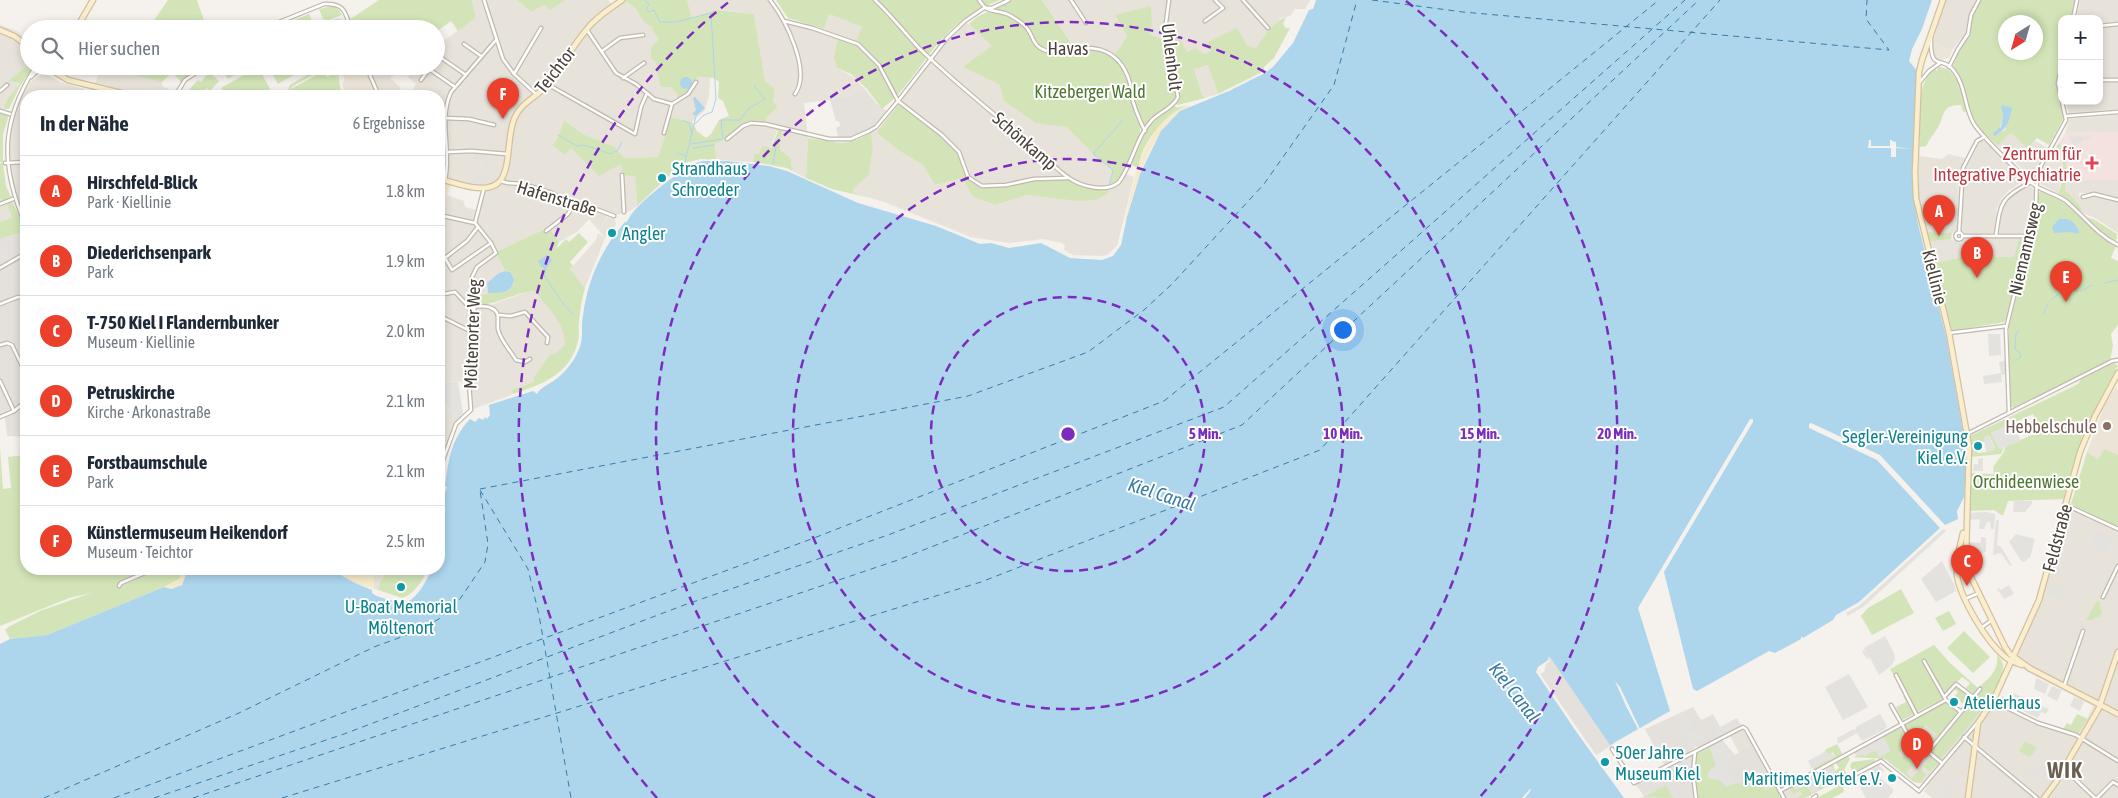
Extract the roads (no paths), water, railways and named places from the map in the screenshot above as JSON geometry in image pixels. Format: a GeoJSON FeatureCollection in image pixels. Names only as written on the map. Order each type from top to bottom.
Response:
{"type":"FeatureCollection","features":[{"type":"Feature","properties":{"kind":"street"},"geometry":{"type":"LineString","coordinates":[[81,20],[93,0]]}},
{"type":"Feature","properties":{"kind":"street"},"geometry":{"type":"LineString","coordinates":[[484,0],[504,59],[514,74],[537,95]]}},
{"type":"Feature","properties":{"kind":"street","name":"Teichtor"},"geometry":{"type":"LineString","coordinates":[[500,181],[504,174],[514,118],[547,84],[586,29],[598,17],[622,0]]}},
{"type":"Feature","properties":{"kind":"street"},"geometry":{"type":"LineString","coordinates":[[770,0],[794,41],[799,64],[798,89],[795,94]]}},
{"type":"Feature","properties":{"kind":"street","name":"Schönkamp"},"geometry":{"type":"LineString","coordinates":[[875,0],[930,58],[1005,125],[1046,156],[1068,178],[1088,186],[1110,188],[1119,182],[1127,169],[1145,131]]}},
{"type":"Feature","properties":{"kind":"street"},"geometry":{"type":"LineString","coordinates":[[979,0],[984,8]]}},
{"type":"Feature","properties":{"kind":"street"},"geometry":{"type":"LineString","coordinates":[[727,138],[743,126],[757,123],[829,139],[851,139],[876,127],[947,38],[984,8],[992,8],[1009,0]]}},
{"type":"Feature","properties":{"kind":"street"},"geometry":{"type":"LineString","coordinates":[[1071,0],[1086,23]]}},
{"type":"Feature","properties":{"kind":"street","name":"Uhlenholt"},"geometry":{"type":"LineString","coordinates":[[1145,131],[1153,119],[1175,104],[1178,97],[1165,30],[1170,0]]}},
{"type":"Feature","properties":{"kind":"street"},"geometry":{"type":"LineString","coordinates":[[1205,21],[1223,8],[1214,0]]}},
{"type":"Feature","properties":{"kind":"street"},"geometry":{"type":"LineString","coordinates":[[1243,0],[1268,28]]}},
{"type":"Feature","properties":{"kind":"street","name":"Kiellinie"},"geometry":{"type":"LineString","coordinates":[[1943,0],[1922,60],[1919,84],[1915,185],[1918,207],[1949,333],[1967,434],[1970,458],[1965,554],[1968,568],[1979,593],[2004,647],[2012,659]]}},
{"type":"Feature","properties":{"kind":"street"},"geometry":{"type":"LineString","coordinates":[[1949,66],[1968,34],[1971,15],[1979,0]]}},
{"type":"Feature","properties":{"kind":"street"},"geometry":{"type":"LineString","coordinates":[[2074,15],[2077,0]]}},
{"type":"Feature","properties":{"kind":"street"},"geometry":{"type":"LineString","coordinates":[[284,20],[324,4],[333,3],[341,7],[348,20]]}},
{"type":"Feature","properties":{"kind":"street","name":"Havas"},"geometry":{"type":"LineString","coordinates":[[984,8],[995,13],[1007,14],[1026,26],[1032,40],[1040,48],[1047,50],[1091,46],[1114,56],[1120,63],[1130,83],[1138,117],[1145,131]]}},
{"type":"Feature","properties":{"kind":"street"},"geometry":{"type":"LineString","coordinates":[[784,21],[812,28],[858,44],[879,65],[898,101],[942,135],[959,152],[968,177],[982,186],[1006,185],[1034,179],[1068,178]]}},
{"type":"Feature","properties":{"kind":"street"},"geometry":{"type":"LineString","coordinates":[[2103,26],[2118,24]]}},
{"type":"Feature","properties":{"kind":"street"},"geometry":{"type":"LineString","coordinates":[[514,74],[541,28]]}},
{"type":"Feature","properties":{"kind":"street"},"geometry":{"type":"LineString","coordinates":[[586,29],[616,73],[636,84],[661,102],[672,104],[688,94],[696,82]]}},
{"type":"Feature","properties":{"kind":"street"},"geometry":{"type":"LineString","coordinates":[[0,30],[20,40]]}},
{"type":"Feature","properties":{"kind":"street"},"geometry":{"type":"LineString","coordinates":[[1931,34],[1931,53],[1933,59],[1949,66],[1955,72],[1971,118],[1985,136],[2036,187],[2061,198],[2092,227],[2118,245]]}},
{"type":"Feature","properties":{"kind":"street"},"geometry":{"type":"LineString","coordinates":[[602,51],[620,38],[642,35]]}},
{"type":"Feature","properties":{"kind":"street"},"geometry":{"type":"LineString","coordinates":[[445,114],[448,100],[455,87],[496,40]]}},
{"type":"Feature","properties":{"kind":"street"},"geometry":{"type":"LineString","coordinates":[[464,44],[481,56]]}},
{"type":"Feature","properties":{"kind":"street"},"geometry":{"type":"LineString","coordinates":[[445,60],[466,75]]}},
{"type":"Feature","properties":{"kind":"street"},"geometry":{"type":"LineString","coordinates":[[1919,84],[1928,71],[1940,63]]}},
{"type":"Feature","properties":{"kind":"street"},"geometry":{"type":"LineString","coordinates":[[623,78],[644,64]]}},
{"type":"Feature","properties":{"kind":"street"},"geometry":{"type":"LineString","coordinates":[[22,90],[30,75]]}},
{"type":"Feature","properties":{"kind":"street"},"geometry":{"type":"LineString","coordinates":[[26,81],[33,75]]}},
{"type":"Feature","properties":{"kind":"street"},"geometry":{"type":"LineString","coordinates":[[58,75],[68,80],[109,90]]}},
{"type":"Feature","properties":{"kind":"street"},"geometry":{"type":"LineString","coordinates":[[179,90],[185,80],[193,75]]}},
{"type":"Feature","properties":{"kind":"street"},"geometry":{"type":"LineString","coordinates":[[370,75],[376,90]]}},
{"type":"Feature","properties":{"kind":"street"},"geometry":{"type":"LineString","coordinates":[[421,80],[425,75]]}},
{"type":"Feature","properties":{"kind":"street"},"geometry":{"type":"LineString","coordinates":[[438,75],[455,87]]}},
{"type":"Feature","properties":{"kind":"street"},"geometry":{"type":"LineString","coordinates":[[2103,80],[2118,80]]}},
{"type":"Feature","properties":{"kind":"street"},"geometry":{"type":"LineString","coordinates":[[547,84],[634,134],[646,93]]}},
{"type":"Feature","properties":{"kind":"street"},"geometry":{"type":"LineString","coordinates":[[0,92],[7,85]]}},
{"type":"Feature","properties":{"kind":"street"},"geometry":{"type":"LineString","coordinates":[[20,93],[10,114],[6,136],[5,163],[13,199],[20,214]]}},
{"type":"Feature","properties":{"kind":"street"},"geometry":{"type":"LineString","coordinates":[[664,133],[672,104]]}},
{"type":"Feature","properties":{"kind":"street"},"geometry":{"type":"LineString","coordinates":[[2063,105],[2066,116],[2118,112]]}},
{"type":"Feature","properties":{"kind":"street"},"geometry":{"type":"LineString","coordinates":[[0,111],[10,114]]}},
{"type":"Feature","properties":{"kind":"street","name":"Niemannsweg"},"geometry":{"type":"LineString","coordinates":[[2009,412],[2006,326],[2036,205],[2039,168],[2059,136],[2066,116]]}},
{"type":"Feature","properties":{"kind":"street"},"geometry":{"type":"LineString","coordinates":[[445,119],[469,118],[494,126]]}},
{"type":"Feature","properties":{"kind":"street"},"geometry":{"type":"LineString","coordinates":[[445,127],[448,152],[445,180],[484,188],[494,186],[500,181]]}},
{"type":"Feature","properties":{"kind":"street"},"geometry":{"type":"LineString","coordinates":[[1985,136],[1976,143],[1963,168],[1960,191],[1959,233],[1956,236],[1957,238],[1963,236],[1996,235],[2028,236]]}},
{"type":"Feature","properties":{"kind":"street"},"geometry":{"type":"LineString","coordinates":[[448,152],[472,151],[507,154]]}},
{"type":"Feature","properties":{"kind":"street"},"geometry":{"type":"LineString","coordinates":[[5,163],[20,162]]}},
{"type":"Feature","properties":{"kind":"street"},"geometry":{"type":"LineString","coordinates":[[622,175],[624,212]]}},
{"type":"Feature","properties":{"kind":"street","name":"Hafenstraße"},"geometry":{"type":"LineString","coordinates":[[500,181],[520,183],[550,192],[573,206],[596,209],[614,216]]}},
{"type":"Feature","properties":{"kind":"street"},"geometry":{"type":"LineString","coordinates":[[1996,235],[2000,209],[2004,200],[2016,189],[2031,182]]}},
{"type":"Feature","properties":{"kind":"street"},"geometry":{"type":"LineString","coordinates":[[475,223],[484,188]]}},
{"type":"Feature","properties":{"kind":"street"},"geometry":{"type":"LineString","coordinates":[[2083,197],[2094,194],[2118,200]]}},
{"type":"Feature","properties":{"kind":"street"},"geometry":{"type":"LineString","coordinates":[[0,204],[13,199]]}},
{"type":"Feature","properties":{"kind":"street"},"geometry":{"type":"LineString","coordinates":[[546,231],[568,214],[573,206]]}},
{"type":"Feature","properties":{"kind":"street"},"geometry":{"type":"LineString","coordinates":[[445,216],[475,223],[491,243],[452,270],[445,258],[467,241],[478,227]]}},
{"type":"Feature","properties":{"kind":"street"},"geometry":{"type":"LineString","coordinates":[[1959,233],[1963,236]]}},
{"type":"Feature","properties":{"kind":"street","name":"Möltenorter Weg"},"geometry":{"type":"LineString","coordinates":[[445,447],[456,424],[471,410],[469,382],[474,333],[474,271],[496,252],[491,243]]}},
{"type":"Feature","properties":{"kind":"street"},"geometry":{"type":"LineString","coordinates":[[0,268],[20,256]]}},
{"type":"Feature","properties":{"kind":"street"},"geometry":{"type":"LineString","coordinates":[[445,294],[455,292],[468,306],[474,308],[488,306],[494,309],[498,316],[498,330],[516,360],[526,362],[530,359]]}},
{"type":"Feature","properties":{"kind":"street"},"geometry":{"type":"LineString","coordinates":[[0,304],[20,297]]}},
{"type":"Feature","properties":{"kind":"street"},"geometry":{"type":"LineString","coordinates":[[498,316],[512,316],[525,312],[548,337],[547,343]]}},
{"type":"Feature","properties":{"kind":"street"},"geometry":{"type":"LineString","coordinates":[[445,318],[474,333]]}},
{"type":"Feature","properties":{"kind":"street"},"geometry":{"type":"LineString","coordinates":[[1949,333],[2006,326]]}},
{"type":"Feature","properties":{"kind":"street"},"geometry":{"type":"LineString","coordinates":[[0,345],[7,343],[12,345],[20,362]]}},
{"type":"Feature","properties":{"kind":"street"},"geometry":{"type":"LineString","coordinates":[[1967,434],[2112,361],[2118,360]]}},
{"type":"Feature","properties":{"kind":"street","name":"Feldstraße"},"geometry":{"type":"LineString","coordinates":[[1978,723],[1993,702],[2044,588],[2088,431],[2102,400],[2118,373]]}},
{"type":"Feature","properties":{"kind":"street"},"geometry":{"type":"LineString","coordinates":[[0,381],[14,411]]}},
{"type":"Feature","properties":{"kind":"street"},"geometry":{"type":"LineString","coordinates":[[0,417],[20,406]]}},
{"type":"Feature","properties":{"kind":"street"},"geometry":{"type":"LineString","coordinates":[[2066,505],[2100,519],[2118,529]]}},
{"type":"Feature","properties":{"kind":"street","name":"Kiellinie"},"geometry":{"type":"LineString","coordinates":[[1965,527],[1958,557],[1957,575],[1965,599],[1981,628],[2003,655],[2012,659]]}},
{"type":"Feature","properties":{"kind":"street"},"geometry":{"type":"LineString","coordinates":[[1958,557],[1965,554]]}},
{"type":"Feature","properties":{"kind":"street"},"geometry":{"type":"LineString","coordinates":[[2103,597],[2118,566]]}},
{"type":"Feature","properties":{"kind":"street"},"geometry":{"type":"LineString","coordinates":[[120,584],[140,575]]}},
{"type":"Feature","properties":{"kind":"street"},"geometry":{"type":"LineString","coordinates":[[1965,599],[1979,593]]}},
{"type":"Feature","properties":{"kind":"street"},"geometry":{"type":"LineString","coordinates":[[1981,628],[1992,620]]}},
{"type":"Feature","properties":{"kind":"street"},"geometry":{"type":"LineString","coordinates":[[2064,686],[2083,631]]}},
{"type":"Feature","properties":{"kind":"street"},"geometry":{"type":"LineString","coordinates":[[2044,798],[2100,705],[2118,652]]}},
{"type":"Feature","properties":{"kind":"street"},"geometry":{"type":"LineString","coordinates":[[2012,659],[2118,714]]}},
{"type":"Feature","properties":{"kind":"street"},"geometry":{"type":"LineString","coordinates":[[1924,661],[1945,698],[1961,712]]}},
{"type":"Feature","properties":{"kind":"street"},"geometry":{"type":"LineString","coordinates":[[1896,675],[1917,716]]}},
{"type":"Feature","properties":{"kind":"street"},"geometry":{"type":"LineString","coordinates":[[1780,792],[1917,716],[1945,698],[1956,684],[1974,697]]}},
{"type":"Feature","properties":{"kind":"street"},"geometry":{"type":"LineString","coordinates":[[1928,752],[1980,689]]}},
{"type":"Feature","properties":{"kind":"street"},"geometry":{"type":"LineString","coordinates":[[1993,702],[2038,723],[2080,737],[2118,761]]}},
{"type":"Feature","properties":{"kind":"street"},"geometry":{"type":"LineString","coordinates":[[1891,705],[1908,736],[1942,763]]}},
{"type":"Feature","properties":{"kind":"street"},"geometry":{"type":"LineString","coordinates":[[1839,783],[1880,761],[1919,791],[1978,723]]}},
{"type":"Feature","properties":{"kind":"street"},"geometry":{"type":"LineString","coordinates":[[1968,798],[1978,723]]}},
{"type":"Feature","properties":{"kind":"street"},"geometry":{"type":"LineString","coordinates":[[1612,749],[1634,784],[1743,727],[1746,729],[1784,798]]}},
{"type":"Feature","properties":{"kind":"street"},"geometry":{"type":"LineString","coordinates":[[1964,737],[2037,798]]}},
{"type":"Feature","properties":{"kind":"street"},"geometry":{"type":"LineString","coordinates":[[1696,751],[1693,774],[1696,798]]}},
{"type":"Feature","properties":{"kind":"street"},"geometry":{"type":"LineString","coordinates":[[2062,771],[2073,777],[2096,798],[2113,782],[2118,785]]}},
{"type":"Feature","properties":{"kind":"street"},"geometry":{"type":"LineString","coordinates":[[1786,775],[1792,785]]}},
{"type":"Feature","properties":{"kind":"water","name":"Kiel Canal"},"geometry":{"type":"Polygon","coordinates":[[[1316,0],[1932,0],[1909,61],[1917,71],[1913,194],[1918,224],[1946,336],[1964,437],[1966,465],[1964,497],[1957,511],[1958,519],[1945,525],[1880,455],[1811,423],[1809,424],[1809,428],[1877,460],[1940,528],[1859,602],[1836,615],[1833,620],[1803,638],[1801,636],[1801,639],[1775,653],[1769,651],[1697,691],[1693,689],[1664,572],[1753,422],[1753,419],[1750,419],[1638,608],[1670,711],[1610,745],[1549,656],[1548,660],[1538,667],[1536,672],[1624,798],[1525,798],[1530,789],[1522,798],[0,798],[0,644],[10,639],[47,635],[164,587],[171,589],[182,585],[186,575],[341,575],[372,590],[372,593],[379,597],[401,603],[410,600],[418,593],[429,575],[445,575],[445,493],[447,487],[445,486],[449,459],[458,435],[470,419],[475,422],[479,418],[483,420],[485,417],[487,419],[490,415],[489,405],[533,391],[537,394],[564,373],[577,354],[581,343],[582,319],[588,290],[597,266],[609,243],[637,208],[683,170],[684,166],[703,161],[728,161],[769,166],[787,171],[858,203],[936,226],[980,244],[991,243],[1009,248],[1041,243],[1070,258],[1102,260],[1113,256],[1121,245],[1140,174],[1161,131],[1180,111],[1229,91],[1273,67],[1293,43],[1309,10],[1313,9],[1316,0]]]}},
{"type":"Feature","properties":{"kind":"water"},"geometry":{"type":"Polygon","coordinates":[[[684,77],[688,77],[692,83],[688,89],[684,89],[680,85],[680,81],[684,77]]]}},
{"type":"Feature","properties":{"kind":"water"},"geometry":{"type":"Polygon","coordinates":[[[695,97],[705,108],[696,116],[692,114],[696,110],[693,98],[695,97]]]}},
{"type":"Feature","properties":{"kind":"water"},"geometry":{"type":"Polygon","coordinates":[[[2002,105],[2012,108],[2010,118],[2005,128],[1994,136],[1993,133],[2001,127],[2002,105]]]}},
{"type":"Feature","properties":{"kind":"water"},"geometry":{"type":"Polygon","coordinates":[[[2059,219],[2066,219],[2073,223],[2079,231],[2078,234],[2069,232],[2054,233],[2052,227],[2059,219]]]}},
{"type":"Feature","properties":{"kind":"water"},"geometry":{"type":"Polygon","coordinates":[[[547,255],[552,260],[545,271],[538,261],[547,255]]]}},
{"type":"Feature","properties":{"kind":"water"},"geometry":{"type":"Polygon","coordinates":[[[510,272],[514,279],[511,288],[505,292],[488,293],[487,283],[499,273],[510,272]]]}},
{"type":"Feature","properties":{"kind":"waterway"},"geometry":{"type":"LineString","coordinates":[[612,4],[618,0]]}},
{"type":"Feature","properties":{"kind":"waterway"},"geometry":{"type":"LineString","coordinates":[[645,0],[649,5],[646,8],[649,12],[654,10],[660,22],[676,22],[711,13],[716,99],[712,112],[704,115],[695,124]]}},
{"type":"Feature","properties":{"kind":"waterway"},"geometry":{"type":"LineString","coordinates":[[691,144],[723,139],[721,120],[740,120],[748,109],[765,99],[754,86]]}},
{"type":"Feature","properties":{"kind":"waterway"},"geometry":{"type":"LineString","coordinates":[[684,166],[696,116]]}},
{"type":"Feature","properties":{"kind":"waterway"},"geometry":{"type":"LineString","coordinates":[[1109,186],[1113,170],[1093,154],[1123,120]]}},
{"type":"Feature","properties":{"kind":"waterway"},"geometry":{"type":"LineString","coordinates":[[684,121],[689,123],[692,134]]}},
{"type":"Feature","properties":{"kind":"waterway"},"geometry":{"type":"LineString","coordinates":[[558,135],[577,146],[584,145],[611,154],[618,150],[622,142]]}},
{"type":"Feature","properties":{"kind":"waterway"},"geometry":{"type":"LineString","coordinates":[[693,148],[714,145]]}},
{"type":"Feature","properties":{"kind":"waterway"},"geometry":{"type":"LineString","coordinates":[[773,164],[776,147]]}},
{"type":"Feature","properties":{"kind":"waterway"},"geometry":{"type":"LineString","coordinates":[[677,153],[686,156]]}},
{"type":"Feature","properties":{"kind":"waterway"},"geometry":{"type":"LineString","coordinates":[[545,271],[544,275],[565,306],[574,315]]}},
{"type":"Feature","properties":{"kind":"waterway"},"geometry":{"type":"LineString","coordinates":[[2105,283],[2118,280]]}},
{"type":"Feature","properties":{"kind":"waterway"},"geometry":{"type":"LineString","coordinates":[[2081,291],[2092,285]]}},
{"type":"Feature","properties":{"kind":"waterway"},"geometry":{"type":"LineString","coordinates":[[2051,300],[2063,290],[2070,290]]}},
{"type":"Feature","properties":{"kind":"waterway"},"geometry":{"type":"LineString","coordinates":[[2073,290],[2078,291]]}},
{"type":"Feature","properties":{"kind":"waterway"},"geometry":{"type":"LineString","coordinates":[[2044,314],[2048,303]]}},
{"type":"Feature","properties":{"kind":"waterway"},"geometry":{"type":"LineString","coordinates":[[2015,360],[2021,357],[2020,353],[2015,349],[2016,334],[2019,330]]}},
{"type":"Feature","properties":{"kind":"place","name":"Künstlermuseum Heikendorf"},"geometry":{"type":"Point","coordinates":[503,119]}},
{"type":"Feature","properties":{"kind":"place","name":"Zentrum für Integrative Psychiatrie"},"geometry":{"type":"Point","coordinates":[2092,163]}},
{"type":"Feature","properties":{"kind":"place","name":"Strandhaus Schroeder"},"geometry":{"type":"Point","coordinates":[662,178]}},
{"type":"Feature","properties":{"kind":"place","name":"Angler"},"geometry":{"type":"Point","coordinates":[612,233]}},
{"type":"Feature","properties":{"kind":"place","name":"Hirschfeld-Blick"},"geometry":{"type":"Point","coordinates":[1939,236]}},
{"type":"Feature","properties":{"kind":"place","name":"Diederichsenpark"},"geometry":{"type":"Point","coordinates":[1977,278]}},
{"type":"Feature","properties":{"kind":"place","name":"Forstbaumschule"},"geometry":{"type":"Point","coordinates":[2066,302]}},
{"type":"Feature","properties":{"kind":"place","name":"Hebbelschule"},"geometry":{"type":"Point","coordinates":[2107,426]}},
{"type":"Feature","properties":{"kind":"place","name":"Segler-Vereinigung Kiel e.V."},"geometry":{"type":"Point","coordinates":[1978,446]}},
{"type":"Feature","properties":{"kind":"place","name":"T-750 Kiel I Flandernbunker"},"geometry":{"type":"Point","coordinates":[1967,586]}},
{"type":"Feature","properties":{"kind":"place","name":"U-Boat Memorial Möltenort"},"geometry":{"type":"Point","coordinates":[401,587]}},
{"type":"Feature","properties":{"kind":"place","name":"Atelierhaus"},"geometry":{"type":"Point","coordinates":[1954,702]}},
{"type":"Feature","properties":{"kind":"place","name":"50er Jahre Museum Kiel"},"geometry":{"type":"Point","coordinates":[1605,762]}},
{"type":"Feature","properties":{"kind":"place","name":"Petruskirche"},"geometry":{"type":"Point","coordinates":[1917,769]}},
{"type":"Feature","properties":{"kind":"place","name":"Maritimes Viertel e.V."},"geometry":{"type":"Point","coordinates":[1892,778]}},
{"type":"Feature","properties":{"kind":"district","name":"WIK"},"geometry":{"type":"Point","coordinates":[2065,770]}},
{"type":"Feature","properties":{"kind":"park label","name":"Kitzeberger Wald"},"geometry":{"type":"Point","coordinates":[1090,91]}},
{"type":"Feature","properties":{"kind":"park label","name":"Orchideenwiese"},"geometry":{"type":"Point","coordinates":[2026,481]}}]}
